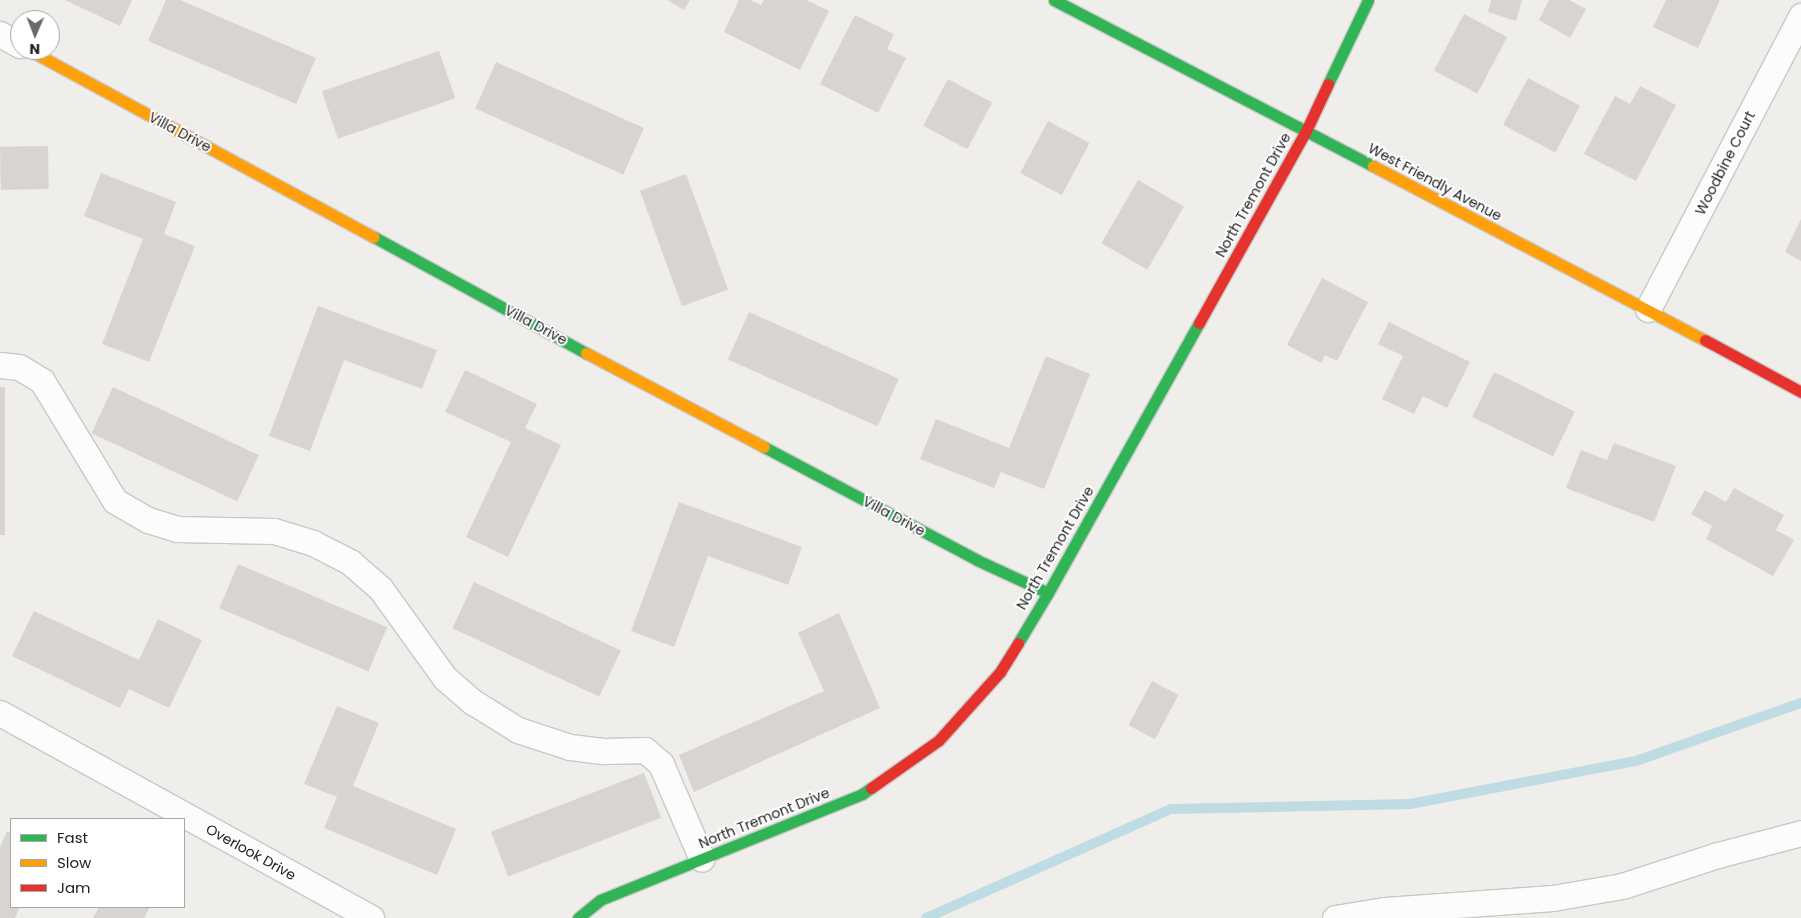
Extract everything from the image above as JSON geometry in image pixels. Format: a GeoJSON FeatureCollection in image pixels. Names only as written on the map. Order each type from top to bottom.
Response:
{"type":"FeatureCollection","features":[{"type":"Feature","properties":{"kind":"street","name":"West Friendly Avenue"},"geometry":{"type":"LineString","coordinates":[[1054,0],[1648,310],[1801,392]]}},
{"type":"Feature","properties":{"kind":"street","name":"North Tremont Drive"},"geometry":{"type":"LineString","coordinates":[[578,918],[600,900],[862,794],[939,740],[1000,672],[1048,593],[1306,131],[1368,0]]}},
{"type":"Feature","properties":{"kind":"street","name":"Woodbine Court"},"geometry":{"type":"LineString","coordinates":[[1648,310],[1801,16]]}},
{"type":"Feature","properties":{"kind":"street","name":"Villa Drive"},"geometry":{"type":"LineString","coordinates":[[47,60],[644,384],[978,560],[1048,593]]}},
{"type":"Feature","properties":{"kind":"street"},"geometry":{"type":"LineString","coordinates":[[0,366],[19,367],[42,381],[115,501],[148,520],[177,529],[274,530],[313,543],[350,562],[380,588],[445,678],[473,702],[518,730],[570,747],[605,751],[645,750],[661,764],[702,859]]}},
{"type":"Feature","properties":{"kind":"street","name":"Overlook Drive"},"geometry":{"type":"LineString","coordinates":[[0,713],[371,918]]}},
{"type":"Feature","properties":{"kind":"street"},"geometry":{"type":"LineString","coordinates":[[1341,917],[1385,910],[1553,898],[1622,886],[1718,855],[1801,833]]}},
{"type":"Feature","properties":{"kind":"building"},"geometry":{"type":"Polygon","coordinates":[[[65,0],[132,0],[120,26],[65,0]]]}},
{"type":"Feature","properties":{"kind":"building"},"geometry":{"type":"Polygon","coordinates":[[[166,0],[180,0],[316,58],[296,104],[148,41],[166,0]]]}},
{"type":"Feature","properties":{"kind":"building"},"geometry":{"type":"Polygon","coordinates":[[[667,0],[690,0],[684,10],[667,0]]]}},
{"type":"Feature","properties":{"kind":"building"},"geometry":{"type":"Polygon","coordinates":[[[739,0],[750,0],[761,5],[764,0],[806,0],[829,11],[800,70],[724,32],[739,0]]]}},
{"type":"Feature","properties":{"kind":"building"},"geometry":{"type":"Polygon","coordinates":[[[1491,0],[1522,0],[1516,21],[1488,12],[1491,0]]]}},
{"type":"Feature","properties":{"kind":"building"},"geometry":{"type":"Polygon","coordinates":[[[1549,0],[1569,0],[1586,9],[1570,38],[1539,20],[1549,0]]]}},
{"type":"Feature","properties":{"kind":"building"},"geometry":{"type":"Polygon","coordinates":[[[1666,0],[1720,0],[1698,48],[1653,27],[1666,0]]]}},
{"type":"Feature","properties":{"kind":"building"},"geometry":{"type":"Polygon","coordinates":[[[1464,14],[1507,37],[1477,94],[1434,71],[1464,14]]]}},
{"type":"Feature","properties":{"kind":"building"},"geometry":{"type":"Polygon","coordinates":[[[855,15],[894,34],[887,49],[906,58],[878,113],[820,84],[855,15]]]}},
{"type":"Feature","properties":{"kind":"building"},"geometry":{"type":"Polygon","coordinates":[[[439,51],[455,98],[338,139],[322,91],[439,51]]]}},
{"type":"Feature","properties":{"kind":"building"},"geometry":{"type":"Polygon","coordinates":[[[496,62],[644,128],[623,174],[475,109],[496,62]]]}},
{"type":"Feature","properties":{"kind":"building"},"geometry":{"type":"Polygon","coordinates":[[[1528,78],[1580,106],[1555,152],[1503,125],[1528,78]]]}},
{"type":"Feature","properties":{"kind":"building"},"geometry":{"type":"Polygon","coordinates":[[[948,79],[992,102],[967,149],[923,126],[948,79]]]}},
{"type":"Feature","properties":{"kind":"building"},"geometry":{"type":"Polygon","coordinates":[[[1640,86],[1676,105],[1636,181],[1584,154],[1615,96],[1630,104],[1640,86]]]}},
{"type":"Feature","properties":{"kind":"building"},"geometry":{"type":"Polygon","coordinates":[[[1048,121],[1089,143],[1062,195],[1020,173],[1048,121]]]}},
{"type":"Feature","properties":{"kind":"building"},"geometry":{"type":"Polygon","coordinates":[[[48,146],[49,189],[1,190],[0,147],[48,146]]]}},
{"type":"Feature","properties":{"kind":"building"},"geometry":{"type":"Polygon","coordinates":[[[101,173],[176,202],[164,234],[195,246],[149,362],[102,344],[143,239],[84,216],[101,173]]]}},
{"type":"Feature","properties":{"kind":"building"},"geometry":{"type":"Polygon","coordinates":[[[686,174],[728,290],[682,306],[640,191],[686,174]]]}},
{"type":"Feature","properties":{"kind":"building"},"geometry":{"type":"Polygon","coordinates":[[[1138,180],[1184,206],[1147,270],[1102,243],[1138,180]]]}},
{"type":"Feature","properties":{"kind":"building"},"geometry":{"type":"Polygon","coordinates":[[[1801,219],[1801,261],[1785,252],[1801,219]]]}},
{"type":"Feature","properties":{"kind":"building"},"geometry":{"type":"Polygon","coordinates":[[[1322,278],[1368,302],[1337,361],[1325,355],[1321,363],[1287,345],[1322,278]]]}},
{"type":"Feature","properties":{"kind":"building"},"geometry":{"type":"Polygon","coordinates":[[[318,306],[437,350],[422,389],[344,360],[310,451],[269,436],[318,306]]]}},
{"type":"Feature","properties":{"kind":"building"},"geometry":{"type":"Polygon","coordinates":[[[749,312],[899,379],[878,426],[728,360],[749,312]]]}},
{"type":"Feature","properties":{"kind":"building"},"geometry":{"type":"Polygon","coordinates":[[[1389,322],[1470,362],[1447,408],[1423,396],[1414,414],[1382,399],[1403,356],[1378,344],[1389,322]]]}},
{"type":"Feature","properties":{"kind":"building"},"geometry":{"type":"Polygon","coordinates":[[[1046,356],[1090,374],[1044,489],[1001,472],[994,488],[920,459],[936,419],[1009,448],[1046,356]]]}},
{"type":"Feature","properties":{"kind":"building"},"geometry":{"type":"Polygon","coordinates":[[[465,370],[537,404],[525,428],[561,445],[508,557],[466,537],[511,442],[445,412],[465,370]]]}},
{"type":"Feature","properties":{"kind":"building"},"geometry":{"type":"Polygon","coordinates":[[[1494,372],[1575,411],[1553,456],[1472,417],[1494,372]]]}},
{"type":"Feature","properties":{"kind":"building"},"geometry":{"type":"Polygon","coordinates":[[[0,387],[5,387],[5,535],[0,535],[0,387]]]}},
{"type":"Feature","properties":{"kind":"building"},"geometry":{"type":"Polygon","coordinates":[[[113,387],[259,455],[237,501],[91,433],[113,387]]]}},
{"type":"Feature","properties":{"kind":"building"},"geometry":{"type":"Polygon","coordinates":[[[1614,443],[1676,466],[1654,522],[1566,488],[1581,450],[1607,460],[1614,443]]]}},
{"type":"Feature","properties":{"kind":"building"},"geometry":{"type":"Polygon","coordinates":[[[1734,488],[1784,515],[1776,530],[1794,540],[1773,576],[1706,539],[1712,526],[1691,514],[1705,490],[1726,502],[1734,488]]]}},
{"type":"Feature","properties":{"kind":"building"},"geometry":{"type":"Polygon","coordinates":[[[679,502],[802,547],[788,585],[708,556],[674,647],[631,631],[679,502]]]}},
{"type":"Feature","properties":{"kind":"building"},"geometry":{"type":"Polygon","coordinates":[[[238,564],[387,627],[368,671],[219,608],[238,564]]]}},
{"type":"Feature","properties":{"kind":"building"},"geometry":{"type":"Polygon","coordinates":[[[474,582],[621,650],[599,697],[452,628],[474,582]]]}},
{"type":"Feature","properties":{"kind":"building"},"geometry":{"type":"Polygon","coordinates":[[[34,611],[139,660],[158,619],[202,640],[169,708],[129,689],[120,708],[12,656],[34,611]]]}},
{"type":"Feature","properties":{"kind":"building"},"geometry":{"type":"Polygon","coordinates":[[[839,613],[880,708],[694,792],[679,755],[824,691],[798,633],[839,613]]]}},
{"type":"Feature","properties":{"kind":"building"},"geometry":{"type":"Polygon","coordinates":[[[1152,681],[1178,695],[1155,739],[1129,725],[1152,681]]]}},
{"type":"Feature","properties":{"kind":"building"},"geometry":{"type":"Polygon","coordinates":[[[337,706],[379,723],[353,786],[456,829],[437,875],[324,828],[337,797],[304,784],[337,706]]]}},
{"type":"Feature","properties":{"kind":"building"},"geometry":{"type":"Polygon","coordinates":[[[644,773],[661,818],[508,877],[491,832],[644,773]]]}},
{"type":"Feature","properties":{"kind":"building"},"geometry":{"type":"Polygon","coordinates":[[[7,831],[10,832],[10,908],[20,908],[15,918],[0,918],[0,847],[7,831]]]}},
{"type":"Feature","properties":{"kind":"building"},"geometry":{"type":"Polygon","coordinates":[[[98,908],[149,908],[144,918],[93,918],[98,908]]]}},
{"type":"Feature","properties":{"kind":"waterway"},"geometry":{"type":"LineString","coordinates":[[926,918],[1171,809],[1410,804],[1636,761],[1801,703]]}},
{"type":"Feature","properties":{"kind":"traffic: fast"},"geometry":{"type":"LineString","coordinates":[[1054,0],[1373,166]]}},
{"type":"Feature","properties":{"kind":"traffic: fast"},"geometry":{"type":"LineString","coordinates":[[1328,84],[1368,0]]}},
{"type":"Feature","properties":{"kind":"traffic: fast"},"geometry":{"type":"LineString","coordinates":[[374,237],[586,353]]}},
{"type":"Feature","properties":{"kind":"traffic: fast"},"geometry":{"type":"LineString","coordinates":[[1018,643],[1199,323]]}},
{"type":"Feature","properties":{"kind":"traffic: fast"},"geometry":{"type":"LineString","coordinates":[[764,447],[977,560],[1048,593]]}},
{"type":"Feature","properties":{"kind":"traffic: fast"},"geometry":{"type":"LineString","coordinates":[[578,918],[600,900],[862,794],[871,788]]}},
{"type":"Feature","properties":{"kind":"traffic: slow"},"geometry":{"type":"LineString","coordinates":[[47,60],[374,237]]}},
{"type":"Feature","properties":{"kind":"traffic: slow"},"geometry":{"type":"LineString","coordinates":[[1373,166],[1705,340]]}},
{"type":"Feature","properties":{"kind":"traffic: slow"},"geometry":{"type":"LineString","coordinates":[[586,353],[764,447]]}},
{"type":"Feature","properties":{"kind":"traffic: jam"},"geometry":{"type":"LineString","coordinates":[[1199,323],[1306,131],[1328,84]]}},
{"type":"Feature","properties":{"kind":"traffic: jam"},"geometry":{"type":"LineString","coordinates":[[1705,340],[1801,392]]}},
{"type":"Feature","properties":{"kind":"traffic: jam"},"geometry":{"type":"LineString","coordinates":[[871,788],[939,740],[1000,672],[1018,643]]}}]}
